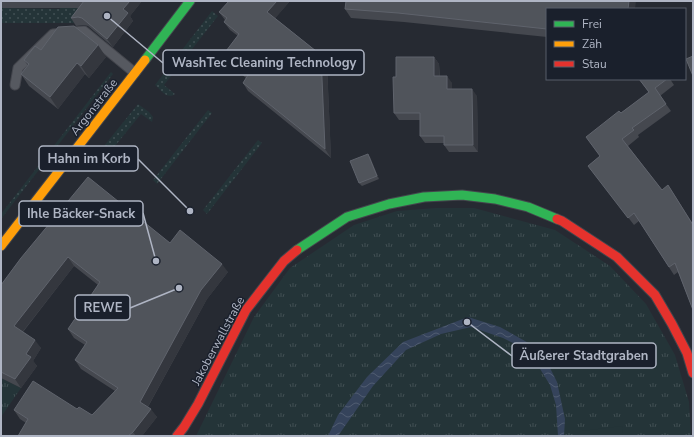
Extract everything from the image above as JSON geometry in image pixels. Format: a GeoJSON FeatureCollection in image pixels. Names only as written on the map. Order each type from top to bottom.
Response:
{"type":"FeatureCollection","features":[{"type":"Feature","properties":{"kind":"street","name":"Argonstraße"},"geometry":{"type":"LineString","coordinates":[[1,246],[135,73],[185,3]]}},
{"type":"Feature","properties":{"kind":"street","name":"Jakoberwallstraße"},"geometry":{"type":"LineString","coordinates":[[177,436],[198,404],[246,310],[284,261],[299,248],[347,217],[389,204],[424,197],[462,195],[495,199],[528,207],[562,221],[611,253],[617,257],[655,295],[687,353],[693,373]]}},
{"type":"Feature","properties":{"kind":"lane"},"geometry":{"type":"LineString","coordinates":[[15,85],[18,68],[53,34],[84,31],[135,73]]}},
{"type":"Feature","properties":{"kind":"green space"},"geometry":{"type":"Polygon","coordinates":[[[61,5],[87,6],[86,23],[1,23],[1,8],[60,9],[61,5]]]}},
{"type":"Feature","properties":{"kind":"green space"},"geometry":{"type":"Polygon","coordinates":[[[212,11],[218,16],[164,85],[175,94],[172,96],[167,95],[155,85],[212,11]]]}},
{"type":"Feature","properties":{"kind":"green space"},"geometry":{"type":"Polygon","coordinates":[[[111,72],[113,74],[1,219],[1,214],[111,72]]]}},
{"type":"Feature","properties":{"kind":"green space"},"geometry":{"type":"Polygon","coordinates":[[[138,104],[153,117],[152,122],[141,114],[102,162],[95,157],[138,104]]]}},
{"type":"Feature","properties":{"kind":"green space"},"geometry":{"type":"Polygon","coordinates":[[[208,110],[212,113],[157,184],[153,180],[208,110]]]}},
{"type":"Feature","properties":{"kind":"green space"},"geometry":{"type":"Polygon","coordinates":[[[258,140],[262,143],[207,214],[203,210],[258,140]]]}},
{"type":"Feature","properties":{"kind":"green space"},"geometry":{"type":"Polygon","coordinates":[[[436,208],[474,208],[555,230],[610,266],[646,304],[675,355],[689,402],[691,436],[196,436],[254,317],[290,268],[354,225],[397,211],[436,208]]]}},
{"type":"Feature","properties":{"kind":"green space"},"geometry":{"type":"Polygon","coordinates":[[[1,378],[21,388],[1,417],[1,378]]]}},
{"type":"Feature","properties":{"kind":"green space"},"geometry":{"type":"Polygon","coordinates":[[[622,426],[623,436],[582,436],[582,431],[622,426]]]}},
{"type":"Feature","properties":{"kind":"water"},"geometry":{"type":"Polygon","coordinates":[[[468,317],[500,327],[541,350],[557,382],[565,419],[564,436],[558,436],[556,405],[550,385],[529,351],[503,338],[471,327],[441,334],[406,350],[373,386],[338,436],[328,436],[338,415],[367,377],[403,342],[468,317]]]}},
{"type":"Feature","properties":{"kind":"building"},"geometry":{"type":"Polygon","coordinates":[[[84,1],[130,1],[123,9],[128,13],[107,39],[82,18],[71,18],[84,1]]]}},
{"type":"Feature","properties":{"kind":"building"},"geometry":{"type":"Polygon","coordinates":[[[229,1],[277,1],[267,12],[321,55],[325,149],[243,83],[248,75],[223,55],[239,34],[224,22],[227,18],[219,12],[229,1]]]}},
{"type":"Feature","properties":{"kind":"building"},"geometry":{"type":"Polygon","coordinates":[[[346,1],[629,1],[628,8],[546,8],[546,29],[398,13],[345,9],[346,1]]]}},
{"type":"Feature","properties":{"kind":"building"},"geometry":{"type":"Polygon","coordinates":[[[74,26],[98,45],[81,66],[77,63],[50,97],[21,74],[29,64],[24,60],[35,46],[41,50],[58,27],[74,26]]]}},
{"type":"Feature","properties":{"kind":"building"},"geometry":{"type":"Polygon","coordinates":[[[693,56],[693,76],[686,59],[693,56]]]}},
{"type":"Feature","properties":{"kind":"building"},"geometry":{"type":"Polygon","coordinates":[[[396,57],[434,57],[434,76],[447,76],[447,89],[472,89],[473,145],[444,145],[444,136],[420,136],[420,113],[394,113],[393,77],[396,77],[396,57]]]}},
{"type":"Feature","properties":{"kind":"building"},"geometry":{"type":"Polygon","coordinates":[[[640,80],[666,80],[655,88],[666,104],[632,128],[634,130],[622,139],[662,190],[668,185],[693,225],[693,310],[675,263],[669,267],[634,213],[628,218],[588,166],[600,156],[586,137],[619,111],[621,113],[649,92],[640,80]]]}},
{"type":"Feature","properties":{"kind":"building"},"geometry":{"type":"Polygon","coordinates":[[[368,154],[377,176],[359,183],[350,161],[368,154]]]}},
{"type":"Feature","properties":{"kind":"building"},"geometry":{"type":"Polygon","coordinates":[[[88,177],[170,243],[180,230],[222,264],[201,290],[140,402],[151,409],[133,432],[128,436],[18,436],[28,419],[14,410],[33,381],[77,409],[79,407],[92,415],[118,388],[75,360],[87,342],[68,329],[100,282],[68,257],[14,326],[35,340],[26,354],[31,357],[15,379],[1,372],[1,285],[21,258],[88,177]]]}},
{"type":"Feature","properties":{"kind":"traffic: fast"},"geometry":{"type":"LineString","coordinates":[[145,60],[190,1]]}},
{"type":"Feature","properties":{"kind":"traffic: fast"},"geometry":{"type":"LineString","coordinates":[[297,250],[347,217],[389,204],[424,197],[462,195],[495,199],[528,207],[557,219]]}},
{"type":"Feature","properties":{"kind":"traffic: slow"},"geometry":{"type":"LineString","coordinates":[[1,246],[145,60]]}},
{"type":"Feature","properties":{"kind":"traffic: jam"},"geometry":{"type":"LineString","coordinates":[[557,219],[617,257],[655,295],[687,353],[693,373]]}},
{"type":"Feature","properties":{"kind":"traffic: jam"},"geometry":{"type":"LineString","coordinates":[[177,436],[198,404],[246,310],[284,261],[297,250]]}},
{"type":"Feature","properties":{"kind":"place","name":"WashTec Cleaning Technology"},"geometry":{"type":"Point","coordinates":[107,16]}},
{"type":"Feature","properties":{"kind":"place","name":"Hahn im Korb"},"geometry":{"type":"Point","coordinates":[190,211]}},
{"type":"Feature","properties":{"kind":"place","name":"Ihle Bäcker-Snack"},"geometry":{"type":"Point","coordinates":[156,261]}},
{"type":"Feature","properties":{"kind":"place","name":"REWE"},"geometry":{"type":"Point","coordinates":[179,288]}},
{"type":"Feature","properties":{"kind":"place","name":"Äußerer Stadtgraben"},"geometry":{"type":"Point","coordinates":[467,322]}}]}
